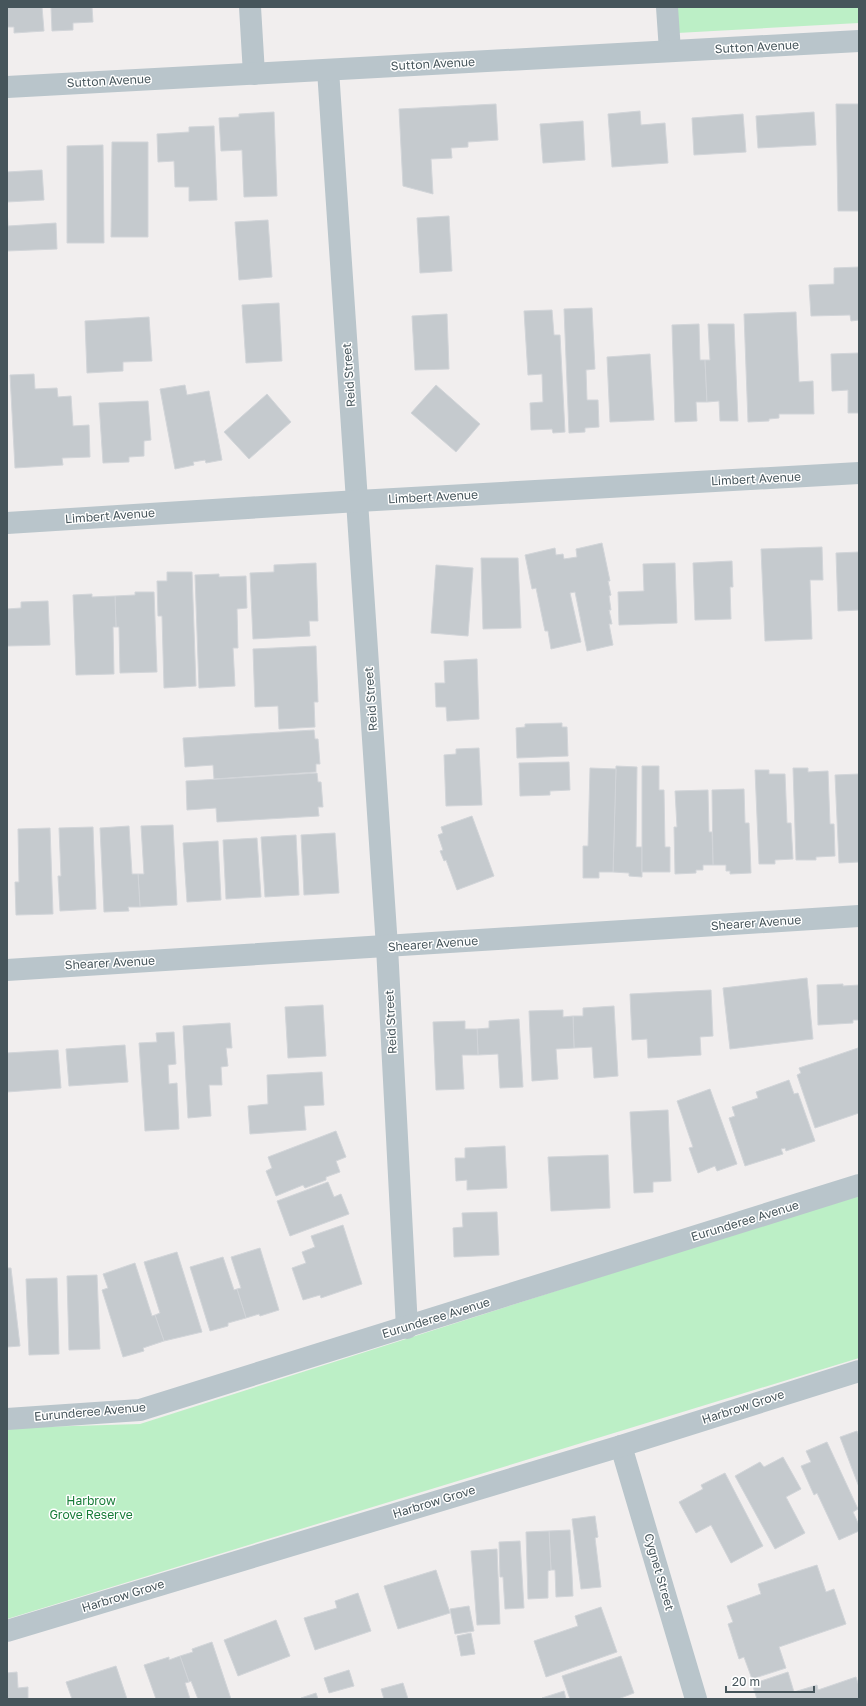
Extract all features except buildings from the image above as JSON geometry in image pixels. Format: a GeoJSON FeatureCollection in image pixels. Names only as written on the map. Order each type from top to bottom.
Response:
{"type":"FeatureCollection","features":[{"type":"Feature","properties":{"kind":"street"},"geometry":{"type":"LineString","coordinates":[[250,7],[254,74]]}},
{"type":"Feature","properties":{"kind":"street"},"geometry":{"type":"LineString","coordinates":[[667,7],[670,51]]}},
{"type":"Feature","properties":{"kind":"street","name":"Sutton Avenue"},"geometry":{"type":"LineString","coordinates":[[7,87],[859,41]]}},
{"type":"Feature","properties":{"kind":"street","name":"Reid Street"},"geometry":{"type":"LineString","coordinates":[[328,70],[387,947],[407,1328]]}},
{"type":"Feature","properties":{"kind":"street","name":"Limbert Avenue"},"geometry":{"type":"LineString","coordinates":[[7,523],[358,501],[859,473]]}},
{"type":"Feature","properties":{"kind":"street","name":"Shearer Avenue"},"geometry":{"type":"LineString","coordinates":[[7,970],[859,916]]}},
{"type":"Feature","properties":{"kind":"street","name":"Eurunderee Avenue"},"geometry":{"type":"LineString","coordinates":[[7,1419],[140,1410],[859,1186]]}},
{"type":"Feature","properties":{"kind":"street","name":"Harbrow Grove"},"geometry":{"type":"LineString","coordinates":[[7,1631],[622,1446],[859,1371]]}},
{"type":"Feature","properties":{"kind":"street","name":"Cygnet Street"},"geometry":{"type":"LineString","coordinates":[[622,1446],[696,1699]]}},
{"type":"Feature","properties":{"kind":"green space"},"geometry":{"type":"Polygon","coordinates":[[[675,7],[859,7],[859,23],[677,33],[675,7]]]}},
{"type":"Feature","properties":{"kind":"green space","name":"Harbrow Grove Reserve"},"geometry":{"type":"Polygon","coordinates":[[[859,1194],[859,1358],[7,1619],[7,1428],[140,1424],[859,1194]]]}}]}
